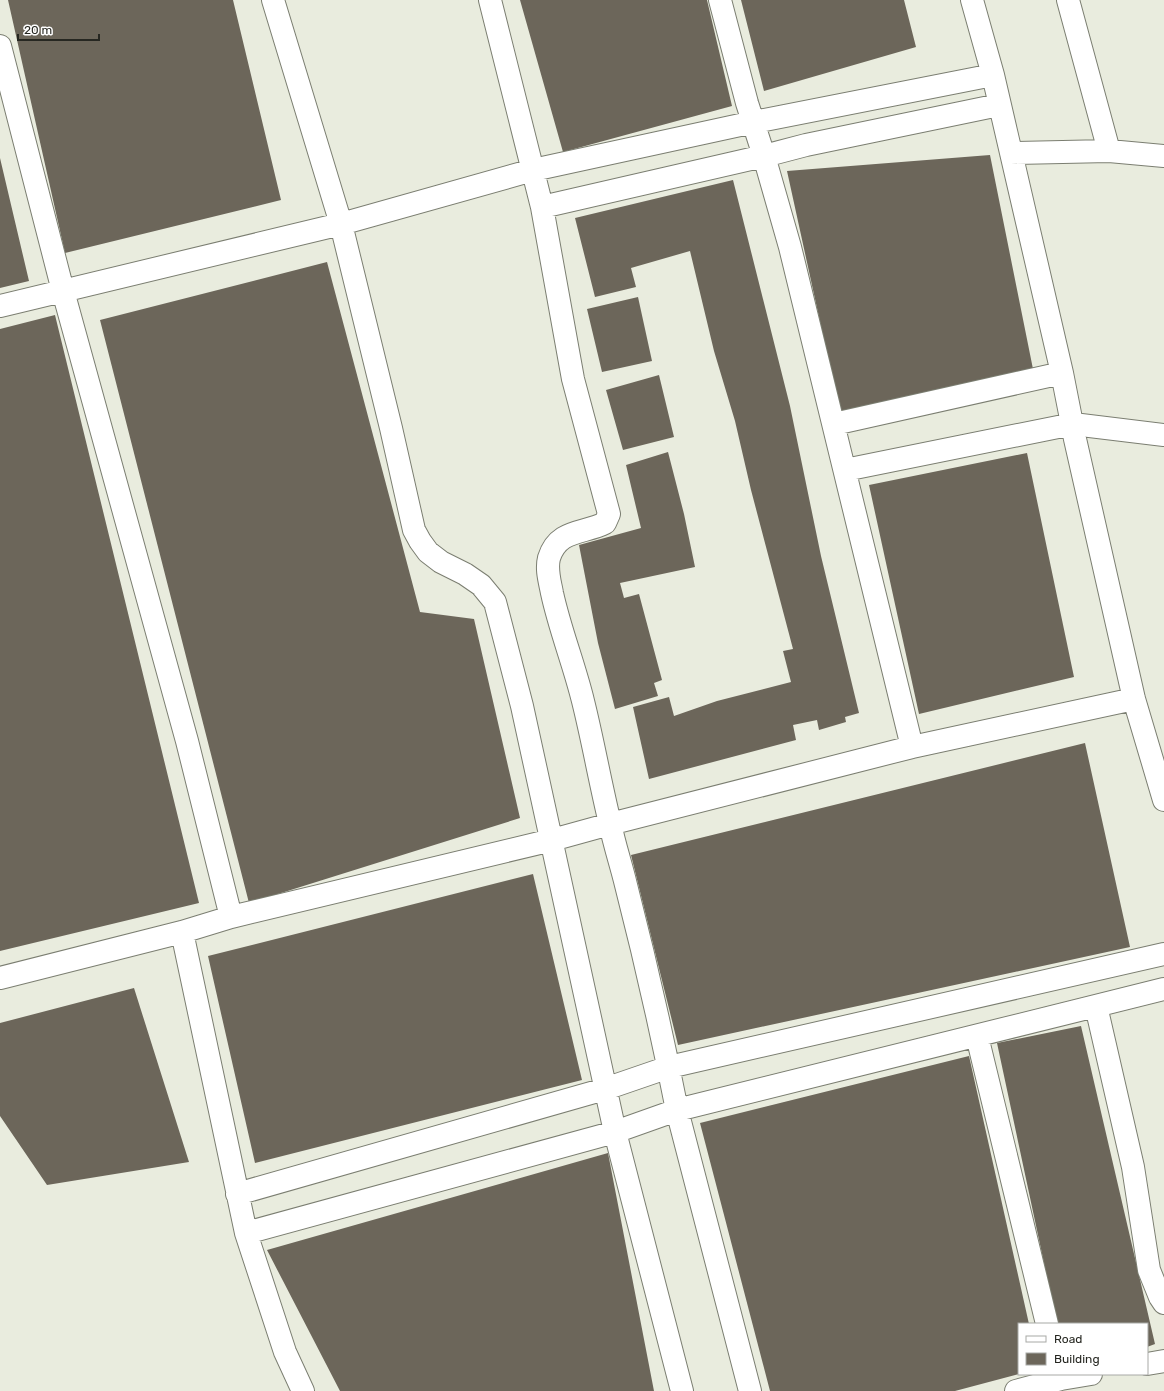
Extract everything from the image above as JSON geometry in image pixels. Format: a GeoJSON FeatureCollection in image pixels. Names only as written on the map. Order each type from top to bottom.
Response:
{"type":"FeatureCollection","features":[{"type":"Feature","properties":{"kind":"street"},"geometry":{"type":"LineString","coordinates":[[273,0],[341,224],[391,428],[414,530],[428,552],[441,562],[465,574],[481,586],[495,602],[522,706],[615,1132],[682,1391]]}},
{"type":"Feature","properties":{"kind":"street"},"geometry":{"type":"LineString","coordinates":[[490,0],[542,206],[573,379],[609,514],[605,523],[560,539],[549,559],[548,573],[557,615],[583,700],[610,824],[626,885],[669,1068],[677,1110],[750,1391]]}},
{"type":"Feature","properties":{"kind":"street"},"geometry":{"type":"LineString","coordinates":[[720,0],[727,32],[790,247],[912,747]]}},
{"type":"Feature","properties":{"kind":"street"},"geometry":{"type":"LineString","coordinates":[[972,0],[993,75],[1062,372],[1075,439],[1134,699],[1164,800]]}},
{"type":"Feature","properties":{"kind":"street"},"geometry":{"type":"LineString","coordinates":[[1068,0],[1109,151]]}},
{"type":"Feature","properties":{"kind":"street"},"geometry":{"type":"LineString","coordinates":[[0,46],[63,291],[187,742],[231,917]]}},
{"type":"Feature","properties":{"kind":"street"},"geometry":{"type":"LineString","coordinates":[[0,306],[341,224],[533,170],[754,122],[993,75]]}},
{"type":"Feature","properties":{"kind":"street"},"geometry":{"type":"LineString","coordinates":[[542,206],[764,156],[806,144],[1000,105]]}},
{"type":"Feature","properties":{"kind":"street"},"geometry":{"type":"LineString","coordinates":[[1011,153],[1109,151],[1164,156]]}},
{"type":"Feature","properties":{"kind":"street"},"geometry":{"type":"LineString","coordinates":[[834,424],[1062,372]]}},
{"type":"Feature","properties":{"kind":"street"},"geometry":{"type":"LineString","coordinates":[[845,470],[1073,424],[1164,435]]}},
{"type":"Feature","properties":{"kind":"street"},"geometry":{"type":"LineString","coordinates":[[0,978],[182,932],[231,917],[552,840],[912,747],[1134,699]]}},
{"type":"Feature","properties":{"kind":"street"},"geometry":{"type":"LineString","coordinates":[[182,932],[246,1233],[285,1352],[303,1391]]}},
{"type":"Feature","properties":{"kind":"street"},"geometry":{"type":"LineString","coordinates":[[237,1194],[605,1089],[669,1068],[1164,954]]}},
{"type":"Feature","properties":{"kind":"street"},"geometry":{"type":"LineString","coordinates":[[246,1233],[615,1132],[677,1110],[1164,989]]}},
{"type":"Feature","properties":{"kind":"street"},"geometry":{"type":"LineString","coordinates":[[1096,1006],[1133,1167],[1149,1270],[1164,1303]]}},
{"type":"Feature","properties":{"kind":"street"},"geometry":{"type":"LineString","coordinates":[[977,1036],[1047,1323]]}},
{"type":"Feature","properties":{"kind":"street"},"geometry":{"type":"LineString","coordinates":[[1148,1364],[1164,1360]]}},
{"type":"Feature","properties":{"kind":"street"},"geometry":{"type":"LineString","coordinates":[[1016,1391],[1061,1377],[1081,1375]]}},
{"type":"Feature","properties":{"kind":"building"},"geometry":{"type":"Polygon","coordinates":[[[8,0],[233,0],[281,200],[65,253],[8,0]]]}},
{"type":"Feature","properties":{"kind":"building"},"geometry":{"type":"Polygon","coordinates":[[[520,0],[707,0],[732,106],[563,152],[520,0]]]}},
{"type":"Feature","properties":{"kind":"building"},"geometry":{"type":"Polygon","coordinates":[[[741,0],[904,0],[916,47],[764,91],[741,0]]]}},
{"type":"Feature","properties":{"kind":"building"},"geometry":{"type":"Polygon","coordinates":[[[990,155],[1035,379],[840,413],[787,171],[990,155]]]}},
{"type":"Feature","properties":{"kind":"building"},"geometry":{"type":"Polygon","coordinates":[[[0,158],[29,281],[0,288],[0,158]]]}},
{"type":"Feature","properties":{"kind":"building"},"geometry":{"type":"Polygon","coordinates":[[[733,180],[790,406],[821,556],[859,713],[845,717],[846,722],[819,730],[817,720],[793,725],[796,740],[649,779],[633,707],[669,697],[674,716],[717,701],[791,682],[783,651],[793,649],[751,490],[735,421],[714,351],[690,251],[631,268],[636,287],[595,297],[575,218],[733,180]]]}},
{"type":"Feature","properties":{"kind":"building"},"geometry":{"type":"Polygon","coordinates":[[[327,262],[420,612],[474,619],[520,818],[249,903],[100,320],[327,262]]]}},
{"type":"Feature","properties":{"kind":"building"},"geometry":{"type":"Polygon","coordinates":[[[638,297],[652,361],[602,372],[587,309],[638,297]]]}},
{"type":"Feature","properties":{"kind":"building"},"geometry":{"type":"Polygon","coordinates":[[[55,315],[199,903],[0,951],[0,329],[55,315]]]}},
{"type":"Feature","properties":{"kind":"building"},"geometry":{"type":"Polygon","coordinates":[[[659,375],[674,437],[623,450],[606,390],[659,375]]]}},
{"type":"Feature","properties":{"kind":"building"},"geometry":{"type":"Polygon","coordinates":[[[668,452],[684,514],[695,567],[620,583],[624,598],[639,594],[662,680],[654,683],[658,696],[615,709],[598,643],[579,545],[641,528],[626,465],[668,452]]]}},
{"type":"Feature","properties":{"kind":"building"},"geometry":{"type":"Polygon","coordinates":[[[1027,453],[1074,677],[919,714],[869,485],[1027,453]]]}},
{"type":"Feature","properties":{"kind":"building"},"geometry":{"type":"Polygon","coordinates":[[[1085,743],[1130,947],[678,1045],[631,855],[1085,743]]]}},
{"type":"Feature","properties":{"kind":"building"},"geometry":{"type":"Polygon","coordinates":[[[533,874],[582,1080],[255,1163],[208,956],[533,874]]]}},
{"type":"Feature","properties":{"kind":"building"},"geometry":{"type":"Polygon","coordinates":[[[134,988],[189,1162],[47,1185],[0,1116],[0,1023],[134,988]]]}},
{"type":"Feature","properties":{"kind":"building"},"geometry":{"type":"Polygon","coordinates":[[[1081,1026],[1155,1344],[1148,1347],[1148,1323],[1057,1323],[997,1043],[1081,1026]]]}},
{"type":"Feature","properties":{"kind":"building"},"geometry":{"type":"Polygon","coordinates":[[[969,1056],[1029,1323],[1018,1323],[1018,1374],[955,1391],[770,1391],[700,1123],[969,1056]]]}},
{"type":"Feature","properties":{"kind":"building"},"geometry":{"type":"Polygon","coordinates":[[[608,1153],[654,1391],[340,1391],[267,1250],[608,1153]]]}}]}
